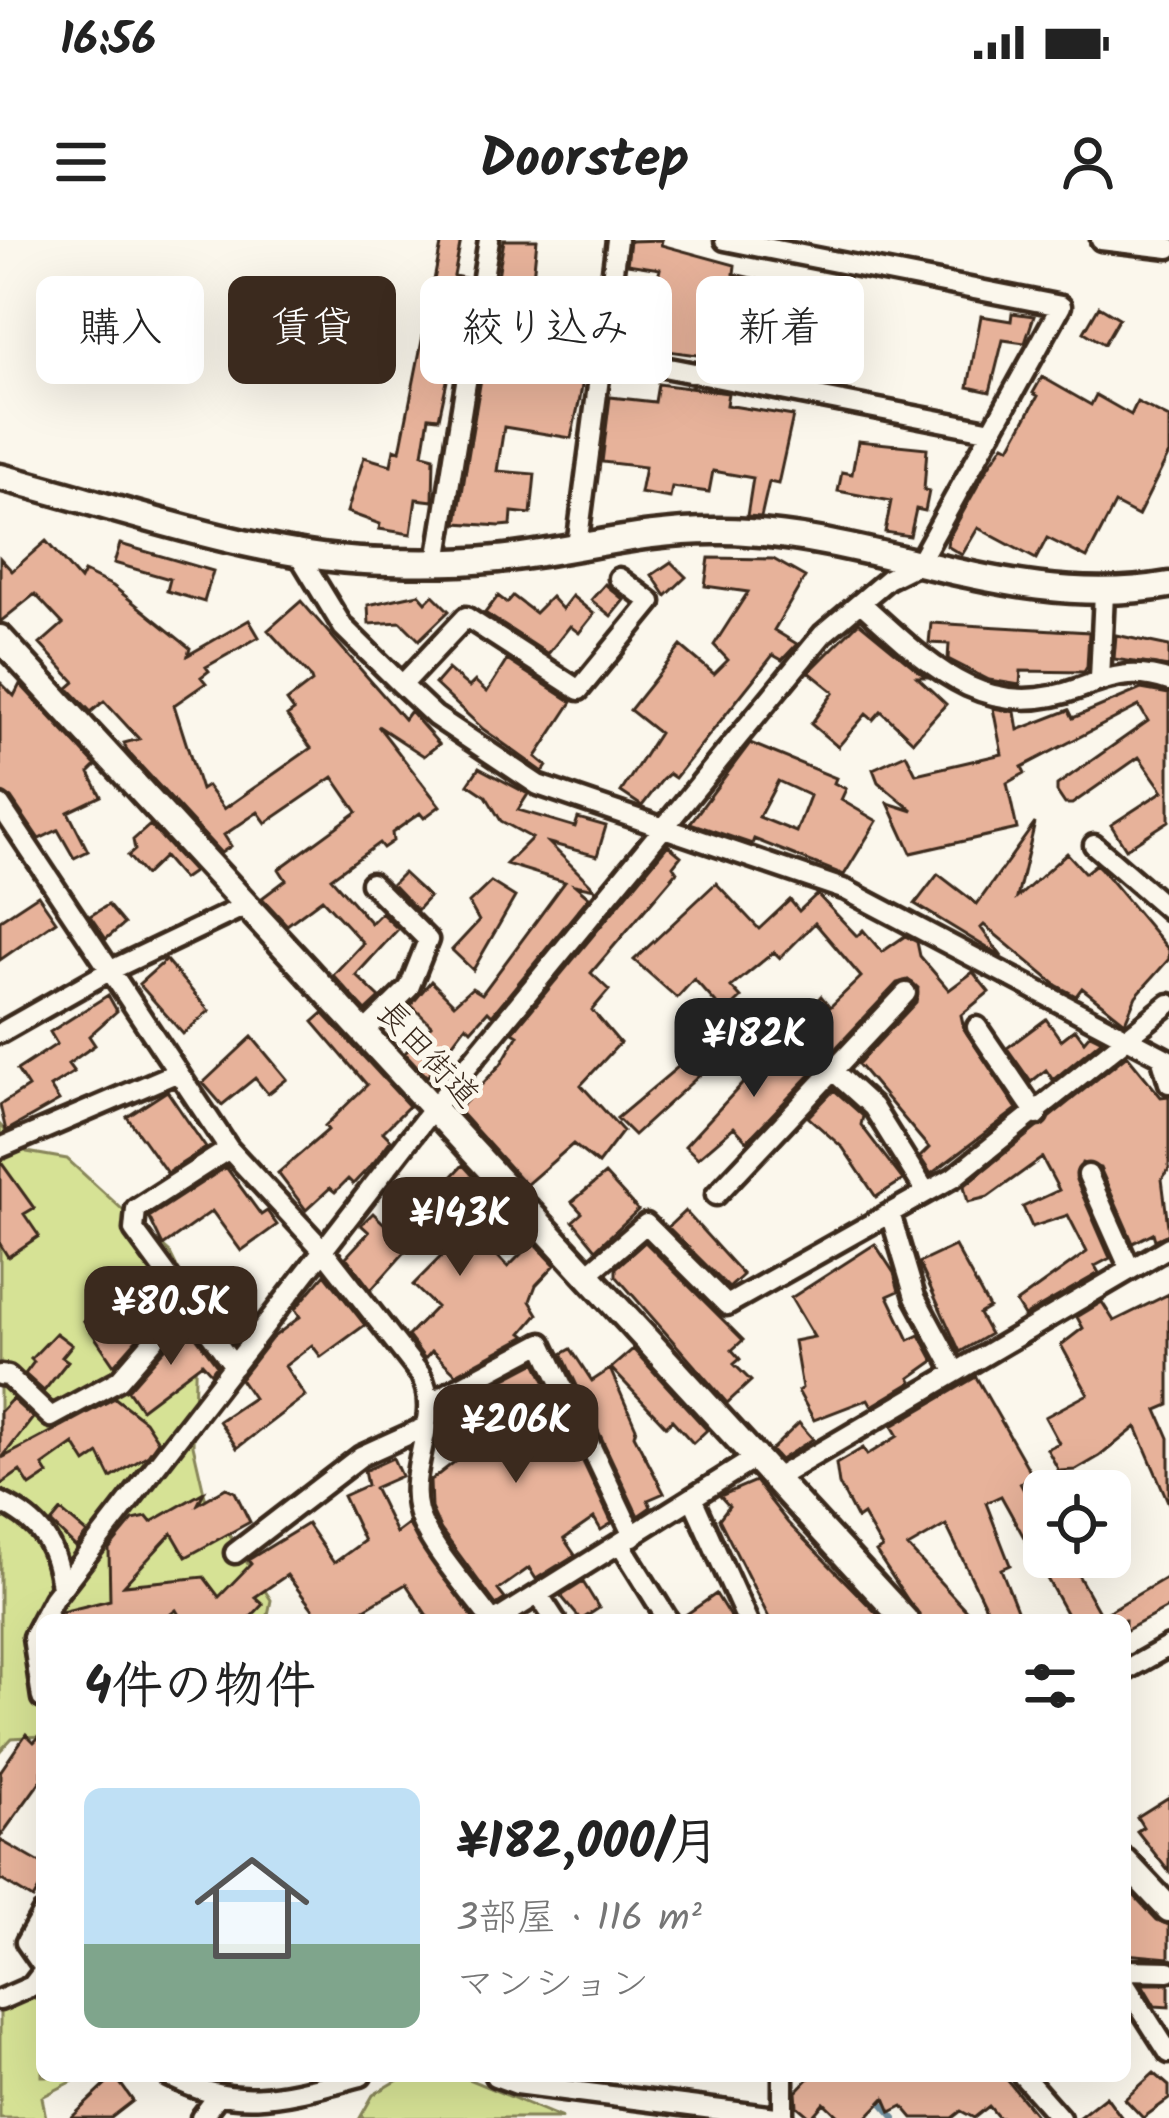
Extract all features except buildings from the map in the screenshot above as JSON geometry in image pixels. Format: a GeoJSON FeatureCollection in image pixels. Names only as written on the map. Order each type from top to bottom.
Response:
{"type":"FeatureCollection","features":[{"type":"Feature","properties":{"kind":"main road"},"geometry":{"type":"LineString","coordinates":[[0,477],[296,550],[382,562],[437,562],[722,530],[846,542],[918,565],[1021,588],[1104,593],[1169,585]]}},
{"type":"Feature","properties":{"kind":"main road","name":"長田街道"},"geometry":{"type":"LineString","coordinates":[[0,638],[900,1614]]}},
{"type":"Feature","properties":{"kind":"main road"},"geometry":{"type":"LineString","coordinates":[[1131,1868],[1169,1909]]}},
{"type":"Feature","properties":{"kind":"street"},"geometry":{"type":"LineString","coordinates":[[437,562],[490,240]]}},
{"type":"Feature","properties":{"kind":"street"},"geometry":{"type":"LineString","coordinates":[[612,276],[617,240]]}},
{"type":"Feature","properties":{"kind":"street"},"geometry":{"type":"LineString","coordinates":[[43,1614],[434,1107],[824,634],[888,579],[918,565],[1061,306],[725,240]]}},
{"type":"Feature","properties":{"kind":"street"},"geometry":{"type":"LineString","coordinates":[[1101,240],[1169,248]]}},
{"type":"Feature","properties":{"kind":"street"},"geometry":{"type":"LineString","coordinates":[[672,369],[992,431]]}},
{"type":"Feature","properties":{"kind":"street"},"geometry":{"type":"LineString","coordinates":[[577,546],[598,384]]}},
{"type":"Feature","properties":{"kind":"street"},"geometry":{"type":"LineString","coordinates":[[296,550],[343,627],[402,685],[435,716],[538,785],[846,890],[1165,1058],[1169,1083]]}},
{"type":"Feature","properties":{"kind":"street"},"geometry":{"type":"LineString","coordinates":[[402,685],[466,617],[579,690],[651,602],[619,578]]}},
{"type":"Feature","properties":{"kind":"street"},"geometry":{"type":"LineString","coordinates":[[1100,679],[1104,593]]}},
{"type":"Feature","properties":{"kind":"street"},"geometry":{"type":"LineString","coordinates":[[861,603],[969,691],[1046,695],[1127,673],[1169,681]]}},
{"type":"Feature","properties":{"kind":"street"},"geometry":{"type":"LineString","coordinates":[[0,805],[229,1149],[324,1251],[430,1390],[413,1486],[418,1517],[490,1614]]}},
{"type":"Feature","properties":{"kind":"street"},"geometry":{"type":"LineString","coordinates":[[1094,845],[1169,910]]}},
{"type":"Feature","properties":{"kind":"street"},"geometry":{"type":"LineString","coordinates":[[364,1031],[409,988],[428,940],[371,883]]}},
{"type":"Feature","properties":{"kind":"street"},"geometry":{"type":"LineString","coordinates":[[0,1033],[110,970],[247,905]]}},
{"type":"Feature","properties":{"kind":"street"},"geometry":{"type":"LineString","coordinates":[[716,1195],[906,993]]}},
{"type":"Feature","properties":{"kind":"street"},"geometry":{"type":"LineString","coordinates":[[588,1274],[646,1224],[727,1305],[926,1192],[1037,1115],[1169,1004]]}},
{"type":"Feature","properties":{"kind":"street"},"geometry":{"type":"LineString","coordinates":[[977,1027],[1037,1115]]}},
{"type":"Feature","properties":{"kind":"street"},"geometry":{"type":"LineString","coordinates":[[831,1069],[873,1107],[926,1192]]}},
{"type":"Feature","properties":{"kind":"street"},"geometry":{"type":"LineString","coordinates":[[0,1148],[176,1073]]}},
{"type":"Feature","properties":{"kind":"street"},"geometry":{"type":"LineString","coordinates":[[229,1149],[136,1210],[134,1230],[234,1366]]}},
{"type":"Feature","properties":{"kind":"street"},"geometry":{"type":"LineString","coordinates":[[1088,1175],[1130,1269]]}},
{"type":"Feature","properties":{"kind":"street"},"geometry":{"type":"LineString","coordinates":[[890,1213],[916,1297],[955,1371]]}},
{"type":"Feature","properties":{"kind":"street"},"geometry":{"type":"LineString","coordinates":[[776,1478],[1169,1247]]}},
{"type":"Feature","properties":{"kind":"street"},"geometry":{"type":"LineString","coordinates":[[0,1375],[52,1417],[119,1380],[185,1304]]}},
{"type":"Feature","properties":{"kind":"street"},"geometry":{"type":"LineString","coordinates":[[428,1404],[542,1343],[627,1540],[665,1614]]}},
{"type":"Feature","properties":{"kind":"street"},"geometry":{"type":"LineString","coordinates":[[235,1553],[361,1456],[425,1427]]}},
{"type":"Feature","properties":{"kind":"street"},"geometry":{"type":"LineString","coordinates":[[504,1614],[757,1457]]}},
{"type":"Feature","properties":{"kind":"street"},"geometry":{"type":"LineString","coordinates":[[693,1500],[745,1614]]}},
{"type":"Feature","properties":{"kind":"street"},"geometry":{"type":"LineString","coordinates":[[0,1502],[35,1523],[51,1541],[61,1588]]}},
{"type":"Feature","properties":{"kind":"street"},"geometry":{"type":"LineString","coordinates":[[538,1594],[551,1614]]}},
{"type":"Feature","properties":{"kind":"street"},"geometry":{"type":"LineString","coordinates":[[1131,1668],[1169,1646]]}},
{"type":"Feature","properties":{"kind":"street"},"geometry":{"type":"LineString","coordinates":[[36,1924],[26,1942],[36,1959]]}},
{"type":"Feature","properties":{"kind":"street"},"geometry":{"type":"LineString","coordinates":[[1131,1970],[1169,1971]]}},
{"type":"Feature","properties":{"kind":"street"},"geometry":{"type":"LineString","coordinates":[[0,2000],[32,1986],[36,1979]]}},
{"type":"Feature","properties":{"kind":"street"},"geometry":{"type":"LineString","coordinates":[[1131,1993],[1169,2053]]}},
{"type":"Feature","properties":{"kind":"street"},"geometry":{"type":"LineString","coordinates":[[183,2082],[217,2097],[257,2099],[334,2082]]}},
{"type":"Feature","properties":{"kind":"street"},"geometry":{"type":"LineString","coordinates":[[257,2099],[282,2082]]}},
{"type":"Feature","properties":{"kind":"street"},"geometry":{"type":"LineString","coordinates":[[520,2082],[783,2118],[783,2082]]}},
{"type":"Feature","properties":{"kind":"street"},"geometry":{"type":"LineString","coordinates":[[1028,2082],[1060,2118]]}},
{"type":"Feature","properties":{"kind":"street"},"geometry":{"type":"LineString","coordinates":[[201,2118],[217,2097]]}},
{"type":"Feature","properties":{"kind":"green space"},"geometry":{"type":"Polygon","coordinates":[[[0,1125],[27,1152],[67,1159],[170,1253],[197,1308],[193,1445],[205,1497],[271,1600],[268,1614],[36,1614],[36,1736],[12,1738],[0,1751],[0,1125]]]}},
{"type":"Feature","properties":{"kind":"green space"},"geometry":{"type":"Polygon","coordinates":[[[36,1997],[36,2082],[71,2082],[42,2097],[46,2118],[0,2118],[0,2009],[36,1997]]]}},
{"type":"Feature","properties":{"kind":"green space"},"geometry":{"type":"Polygon","coordinates":[[[395,2082],[475,2082],[562,2118],[360,2118],[373,2095],[395,2082]]]}},
{"type":"Feature","properties":{"kind":"waterway"},"geometry":{"type":"LineString","coordinates":[[879,2100],[895,2118]]}}]}
